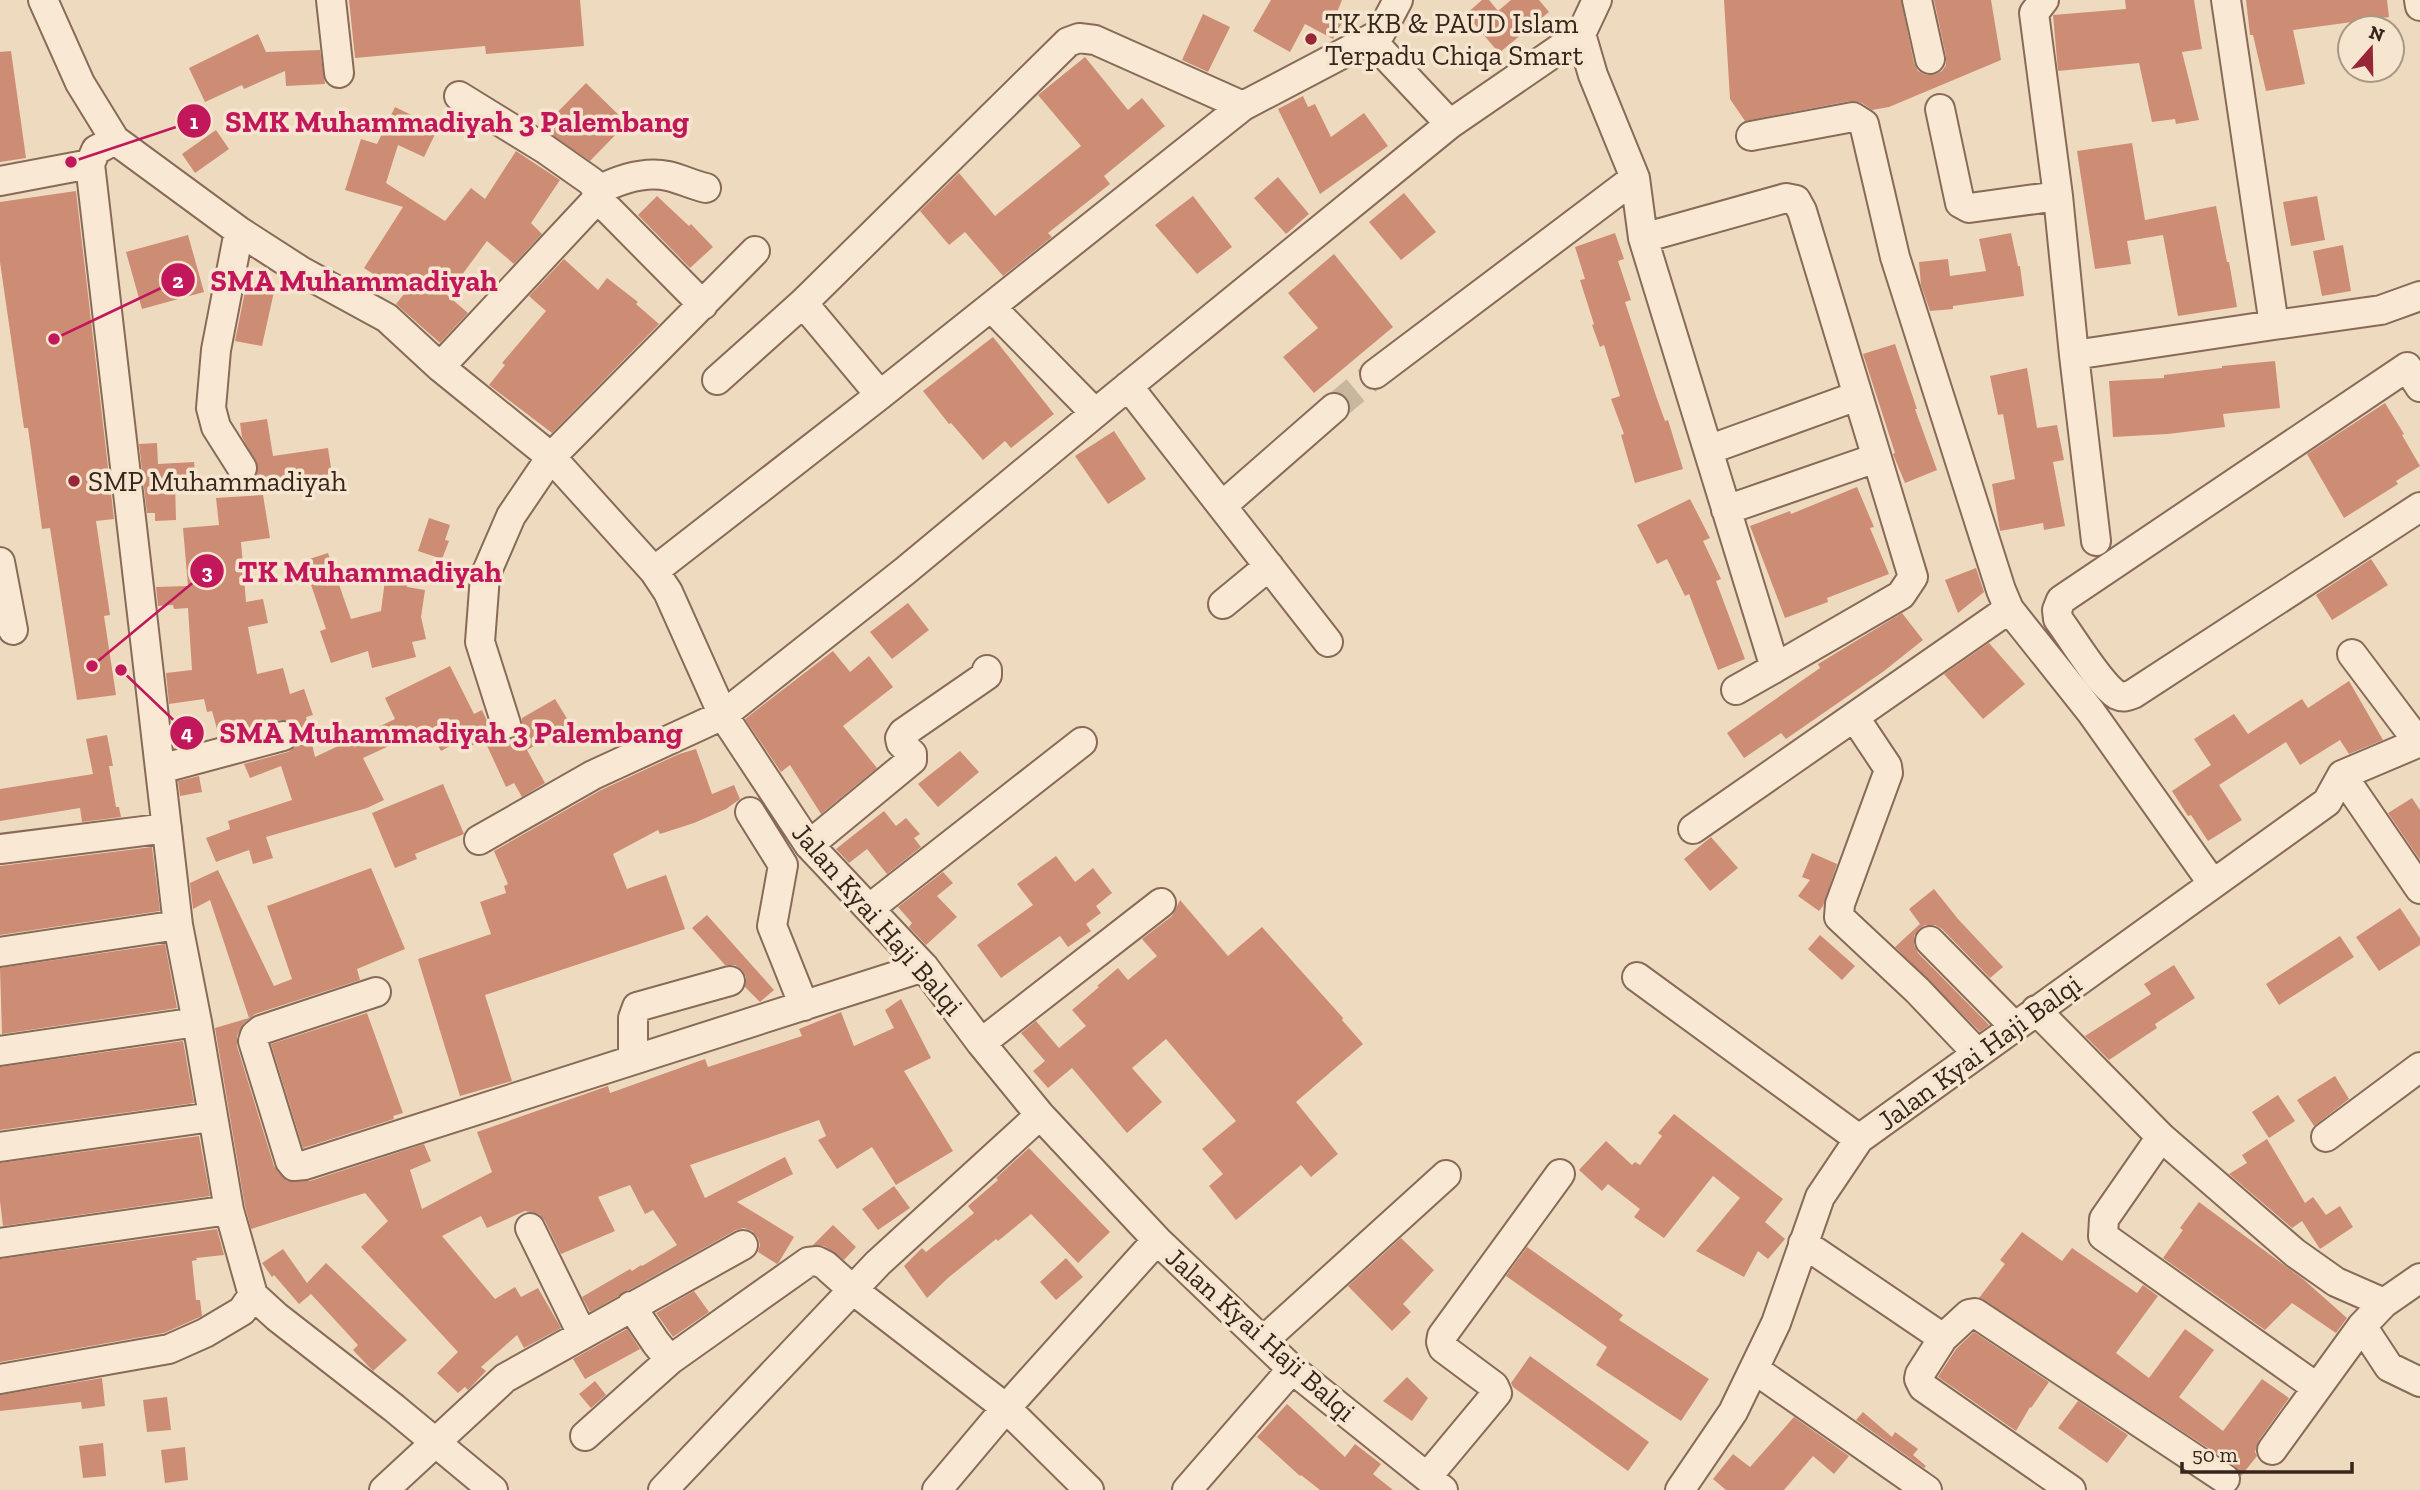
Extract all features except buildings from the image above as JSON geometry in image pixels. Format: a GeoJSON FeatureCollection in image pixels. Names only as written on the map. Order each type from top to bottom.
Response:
{"type":"FeatureCollection","features":[{"type":"Feature","properties":{"kind":"street","name":"Jalan Kyai Haji Balqi"},"geometry":{"type":"LineString","coordinates":[[43,0],[80,83],[115,140],[239,231],[301,271],[387,318],[440,367],[551,457],[654,571],[668,592],[723,715],[809,845],[925,967],[981,1043],[1040,1115],[1157,1240],[1292,1369],[1435,1483]]}},
{"type":"Feature","properties":{"kind":"street"},"geometry":{"type":"LineString","coordinates":[[331,0],[339,73]]}},
{"type":"Feature","properties":{"kind":"street"},"geometry":{"type":"LineString","coordinates":[[654,571],[1243,106],[1371,40],[1386,27],[1398,0]]}},
{"type":"Feature","properties":{"kind":"street"},"geometry":{"type":"LineString","coordinates":[[480,840],[593,775],[723,715],[905,571],[1450,124],[1581,34],[1597,0]]}},
{"type":"Feature","properties":{"kind":"street"},"geometry":{"type":"LineString","coordinates":[[1916,0],[1930,59]]}},
{"type":"Feature","properties":{"kind":"street"},"geometry":{"type":"LineString","coordinates":[[2043,0],[2034,13],[2059,196],[2096,541]]}},
{"type":"Feature","properties":{"kind":"street"},"geometry":{"type":"LineString","coordinates":[[2227,0],[2274,325]]}},
{"type":"Feature","properties":{"kind":"street"},"geometry":{"type":"LineString","coordinates":[[2419,0],[2420,6]]}},
{"type":"Feature","properties":{"kind":"street"},"geometry":{"type":"LineString","coordinates":[[1581,34],[1594,75],[1635,178],[1643,238],[1775,668]]}},
{"type":"Feature","properties":{"kind":"street"},"geometry":{"type":"LineString","coordinates":[[717,380],[803,303],[1068,42],[1079,38],[1095,40],[1243,106]]}},
{"type":"Feature","properties":{"kind":"street"},"geometry":{"type":"LineString","coordinates":[[1371,40],[1450,124]]}},
{"type":"Feature","properties":{"kind":"street"},"geometry":{"type":"LineString","coordinates":[[459,96],[592,181],[596,195],[609,210],[703,305]]}},
{"type":"Feature","properties":{"kind":"street"},"geometry":{"type":"LineString","coordinates":[[1940,109],[1960,203],[1964,207],[2059,196]]}},
{"type":"Feature","properties":{"kind":"street"},"geometry":{"type":"LineString","coordinates":[[1751,136],[1853,117],[1864,124],[1895,257],[2001,590],[2010,609],[2091,712],[2213,884]]}},
{"type":"Feature","properties":{"kind":"street"},"geometry":{"type":"LineString","coordinates":[[115,140],[96,150],[90,164],[178,925],[229,1210],[253,1295],[493,1490]]}},
{"type":"Feature","properties":{"kind":"street"},"geometry":{"type":"LineString","coordinates":[[0,181],[90,164]]}},
{"type":"Feature","properties":{"kind":"street"},"geometry":{"type":"LineString","coordinates":[[440,367],[596,195],[610,184],[650,174],[706,188]]}},
{"type":"Feature","properties":{"kind":"street"},"geometry":{"type":"LineString","coordinates":[[1375,374],[1635,178]]}},
{"type":"Feature","properties":{"kind":"street"},"geometry":{"type":"LineString","coordinates":[[1643,238],[1786,198],[1796,200],[1802,211],[1913,577],[1902,595],[1736,690]]}},
{"type":"Feature","properties":{"kind":"street"},"geometry":{"type":"LineString","coordinates":[[239,231],[216,350],[211,408],[216,427],[242,468]]}},
{"type":"Feature","properties":{"kind":"street"},"geometry":{"type":"LineString","coordinates":[[506,724],[480,642],[485,576],[511,516],[551,457],[755,251]]}},
{"type":"Feature","properties":{"kind":"street"},"geometry":{"type":"LineString","coordinates":[[2074,355],[2381,310],[2420,296]]}},
{"type":"Feature","properties":{"kind":"street"},"geometry":{"type":"LineString","coordinates":[[803,303],[880,395]]}},
{"type":"Feature","properties":{"kind":"street"},"geometry":{"type":"LineString","coordinates":[[991,307],[1095,413]]}},
{"type":"Feature","properties":{"kind":"street"},"geometry":{"type":"LineString","coordinates":[[2420,387],[2407,367],[2061,600],[2057,610],[2058,619],[2107,686],[2124,697],[2133,694],[2420,507]]}},
{"type":"Feature","properties":{"kind":"street"},"geometry":{"type":"LineString","coordinates":[[1128,386],[1328,642]]}},
{"type":"Feature","properties":{"kind":"street"},"geometry":{"type":"LineString","coordinates":[[1708,450],[1857,396]]}},
{"type":"Feature","properties":{"kind":"street"},"geometry":{"type":"LineString","coordinates":[[1223,505],[1334,408]]}},
{"type":"Feature","properties":{"kind":"street"},"geometry":{"type":"LineString","coordinates":[[1727,510],[1876,458]]}},
{"type":"Feature","properties":{"kind":"street"},"geometry":{"type":"LineString","coordinates":[[0,562],[13,630]]}},
{"type":"Feature","properties":{"kind":"street"},"geometry":{"type":"LineString","coordinates":[[1223,604],[1269,566]]}},
{"type":"Feature","properties":{"kind":"street"},"geometry":{"type":"LineString","coordinates":[[1693,830],[2010,609]]}},
{"type":"Feature","properties":{"kind":"street"},"geometry":{"type":"LineString","coordinates":[[2352,654],[2420,743],[2342,775],[2420,889]]}},
{"type":"Feature","properties":{"kind":"street"},"geometry":{"type":"LineString","coordinates":[[809,845],[912,760],[912,754],[901,743],[903,733],[987,675],[987,670]]}},
{"type":"Feature","properties":{"kind":"street"},"geometry":{"type":"LineString","coordinates":[[1854,718],[1887,766],[1888,774],[1840,904],[1839,917],[1917,990],[1977,1053]]}},
{"type":"Feature","properties":{"kind":"street"},"geometry":{"type":"LineString","coordinates":[[160,769],[283,736]]}},
{"type":"Feature","properties":{"kind":"street"},"geometry":{"type":"LineString","coordinates":[[870,908],[1082,743]]}},
{"type":"Feature","properties":{"kind":"street","name":"Jalan Kyai Haji Balqi"},"geometry":{"type":"LineString","coordinates":[[1680,1490],[1733,1412],[1776,1324],[1823,1192],[1859,1139],[2328,802],[2342,775]]}},
{"type":"Feature","properties":{"kind":"street"},"geometry":{"type":"LineString","coordinates":[[750,812],[783,865],[772,926],[804,1006]]}},
{"type":"Feature","properties":{"kind":"street"},"geometry":{"type":"LineString","coordinates":[[0,849],[167,828]]}},
{"type":"Feature","properties":{"kind":"street"},"geometry":{"type":"LineString","coordinates":[[981,1043],[1161,903]]}},
{"type":"Feature","properties":{"kind":"street"},"geometry":{"type":"LineString","coordinates":[[0,952],[178,925]]}},
{"type":"Feature","properties":{"kind":"street"},"geometry":{"type":"LineString","coordinates":[[1930,941],[2025,1018],[2295,1252],[2336,1282],[2384,1303]]}},
{"type":"Feature","properties":{"kind":"street"},"geometry":{"type":"LineString","coordinates":[[376,992],[261,1030],[255,1035],[253,1041],[290,1161],[294,1166],[305,1165],[925,967]]}},
{"type":"Feature","properties":{"kind":"street"},"geometry":{"type":"LineString","coordinates":[[1637,976],[1859,1139]]}},
{"type":"Feature","properties":{"kind":"street"},"geometry":{"type":"LineString","coordinates":[[633,1060],[633,1018],[638,1007],[730,981]]}},
{"type":"Feature","properties":{"kind":"street"},"geometry":{"type":"LineString","coordinates":[[0,1051],[197,1022]]}},
{"type":"Feature","properties":{"kind":"street"},"geometry":{"type":"LineString","coordinates":[[2326,1137],[2420,1067]]}},
{"type":"Feature","properties":{"kind":"street"},"geometry":{"type":"LineString","coordinates":[[663,1490],[877,1263],[1040,1115]]}},
{"type":"Feature","properties":{"kind":"street"},"geometry":{"type":"LineString","coordinates":[[0,1147],[212,1117]]}},
{"type":"Feature","properties":{"kind":"street"},"geometry":{"type":"LineString","coordinates":[[2161,1137],[2104,1219],[2101,1230],[2103,1236],[2316,1387]]}},
{"type":"Feature","properties":{"kind":"street"},"geometry":{"type":"LineString","coordinates":[[1435,1483],[1497,1393],[1494,1386],[1443,1348],[1442,1336],[1560,1174]]}},
{"type":"Feature","properties":{"kind":"street"},"geometry":{"type":"LineString","coordinates":[[1263,1340],[1446,1175]]}},
{"type":"Feature","properties":{"kind":"street"},"geometry":{"type":"LineString","coordinates":[[0,1243],[229,1210]]}},
{"type":"Feature","properties":{"kind":"street"},"geometry":{"type":"LineString","coordinates":[[530,1228],[582,1334]]}},
{"type":"Feature","properties":{"kind":"street"},"geometry":{"type":"LineString","coordinates":[[937,1490],[1006,1408],[1157,1240]]}},
{"type":"Feature","properties":{"kind":"street"},"geometry":{"type":"LineString","coordinates":[[1803,1243],[1942,1338]]}},
{"type":"Feature","properties":{"kind":"street"},"geometry":{"type":"LineString","coordinates":[[384,1490],[505,1378],[743,1245]]}},
{"type":"Feature","properties":{"kind":"street"},"geometry":{"type":"LineString","coordinates":[[585,1436],[670,1360],[808,1262],[817,1261],[1006,1408],[1089,1490]]}},
{"type":"Feature","properties":{"kind":"street"},"geometry":{"type":"LineString","coordinates":[[2272,1450],[2362,1326],[2384,1303],[2420,1278]]}},
{"type":"Feature","properties":{"kind":"street"},"geometry":{"type":"LineString","coordinates":[[0,1379],[169,1349],[205,1333],[243,1311],[253,1295]]}},
{"type":"Feature","properties":{"kind":"street"},"geometry":{"type":"LineString","coordinates":[[631,1306],[670,1360]]}},
{"type":"Feature","properties":{"kind":"street"},"geometry":{"type":"LineString","coordinates":[[2071,1490],[1923,1387],[1920,1374],[1942,1338],[1969,1314],[1975,1313],[2225,1479]]}},
{"type":"Feature","properties":{"kind":"street"},"geometry":{"type":"LineString","coordinates":[[2362,1326],[2389,1367],[2420,1382]]}},
{"type":"Feature","properties":{"kind":"street"},"geometry":{"type":"LineString","coordinates":[[1188,1490],[1292,1369]]}},
{"type":"Feature","properties":{"kind":"street"},"geometry":{"type":"LineString","coordinates":[[1754,1369],[1927,1490]]}},
{"type":"Feature","properties":{"kind":"tunnel"},"geometry":{"type":"LineString","coordinates":[[1334,408],[1375,374]]}},
{"type":"Feature","properties":{"kind":"place","name":"TK KB & PAUD Islam Terpadu Chiqa Smart"},"geometry":{"type":"Point","coordinates":[1311,39]}},
{"type":"Feature","properties":{"kind":"place","name":"SMK Muhammadiyah 3 Palembang"},"geometry":{"type":"Point","coordinates":[71,162]}},
{"type":"Feature","properties":{"kind":"place","name":"SMA Muhammadiyah"},"geometry":{"type":"Point","coordinates":[54,339]}},
{"type":"Feature","properties":{"kind":"place","name":"SMP Muhammadiyah"},"geometry":{"type":"Point","coordinates":[74,481]}},
{"type":"Feature","properties":{"kind":"place","name":"TK Muhammadiyah"},"geometry":{"type":"Point","coordinates":[92,666]}},
{"type":"Feature","properties":{"kind":"place","name":"SMA Muhammadiyah 3 Palembang"},"geometry":{"type":"Point","coordinates":[121,670]}}]}
